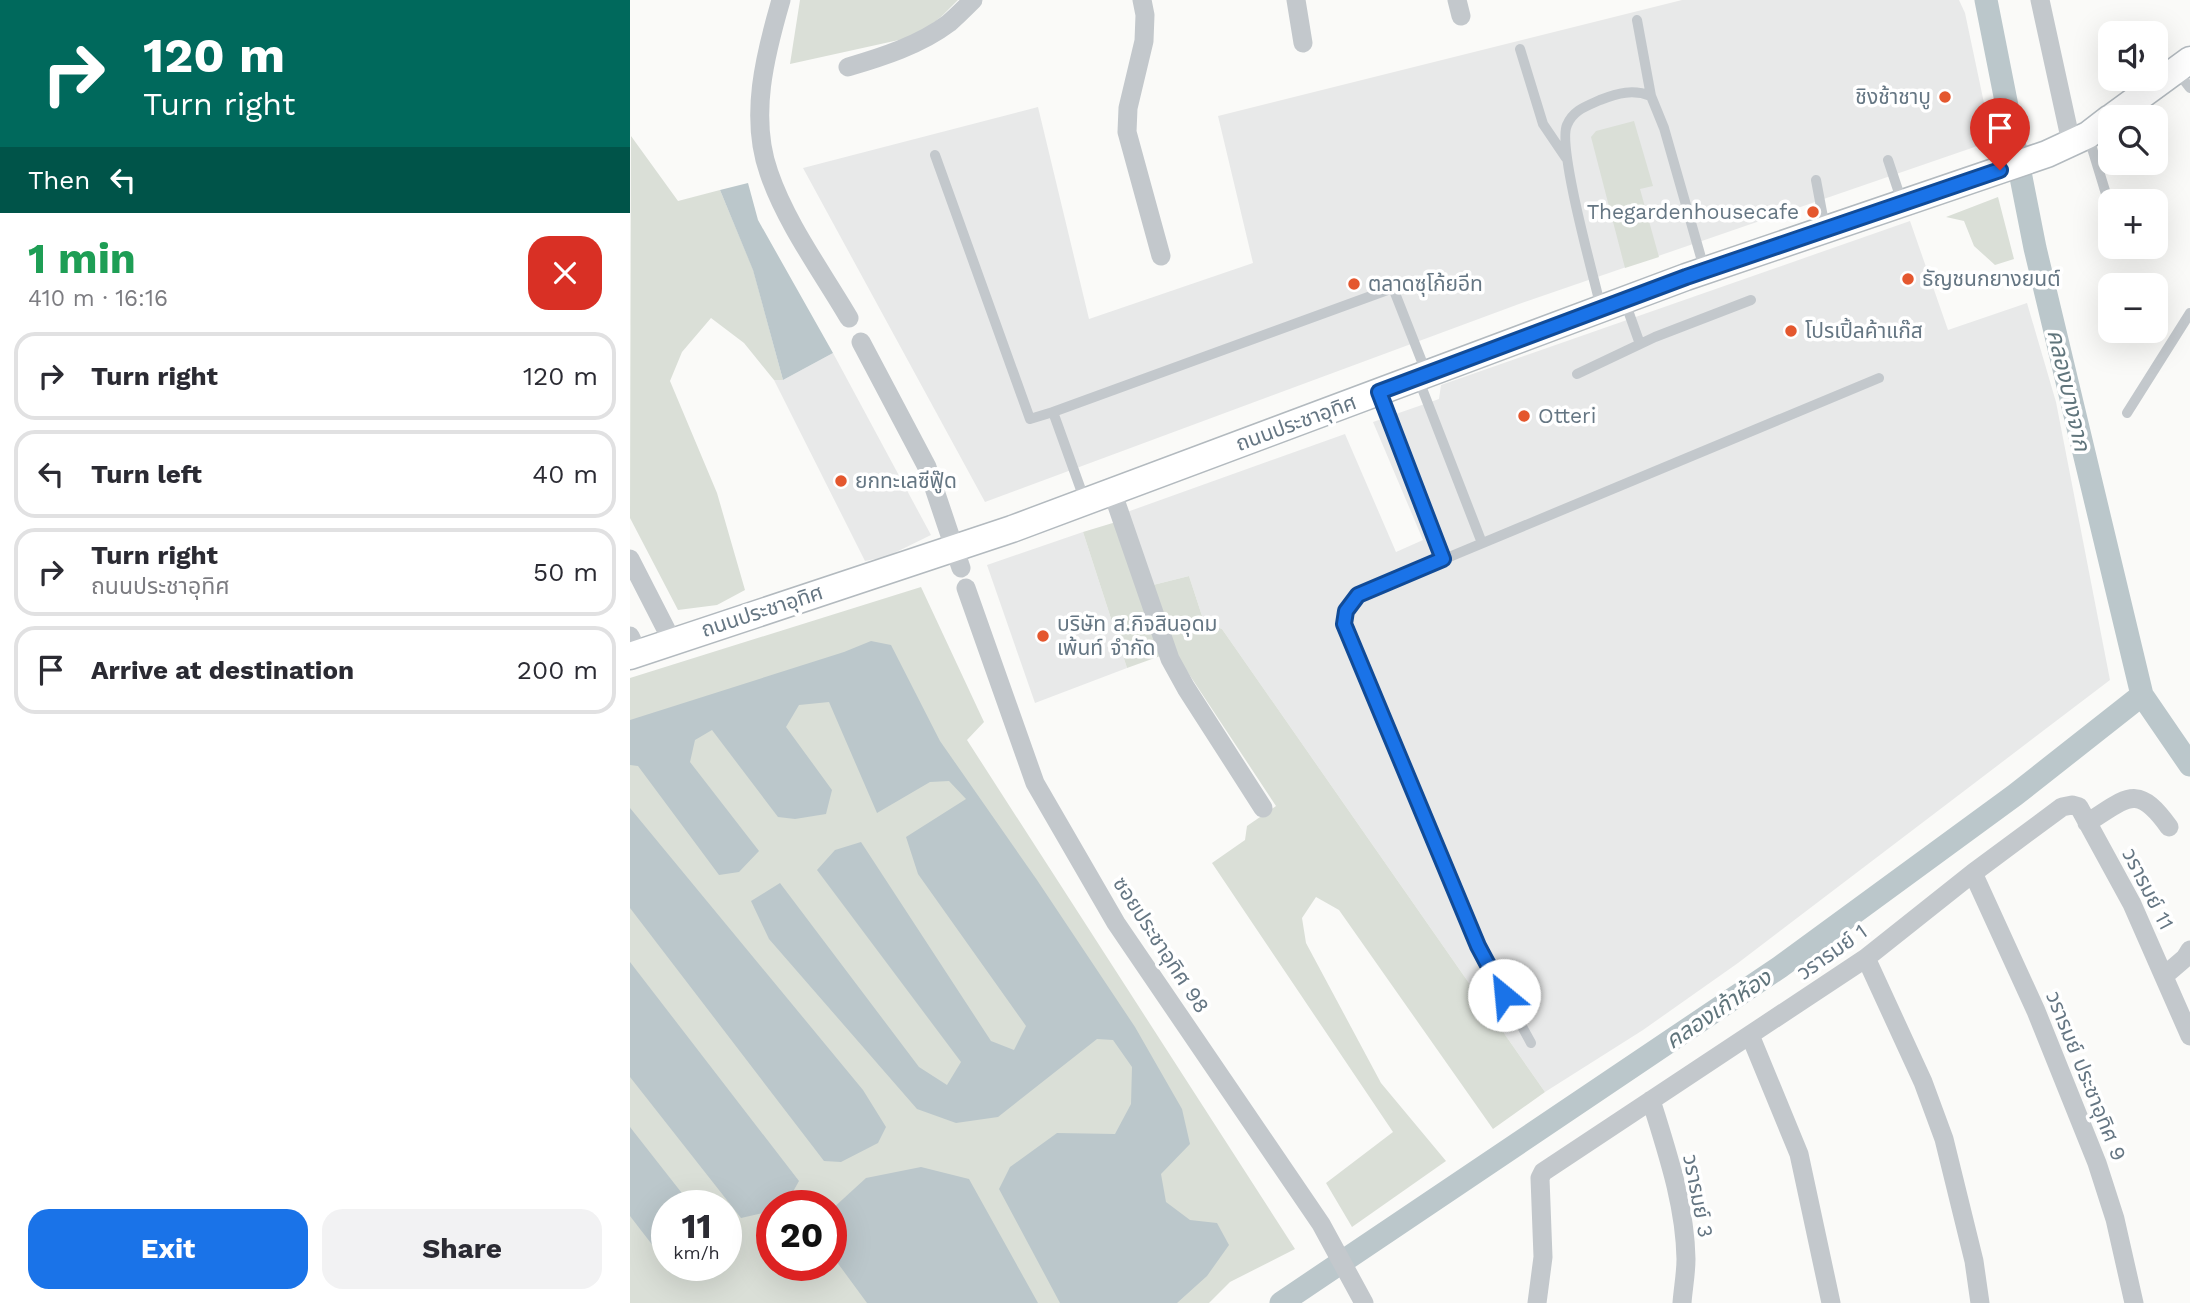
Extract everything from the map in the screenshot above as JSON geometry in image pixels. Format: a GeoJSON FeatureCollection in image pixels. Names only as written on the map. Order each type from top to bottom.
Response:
{"type":"FeatureCollection","features":[{"type":"Feature","properties":{"kind":"main road","name":"ถนนประชาอุทิศ"},"geometry":{"type":"LineString","coordinates":[[2132,105],[2185,73]]}},
{"type":"Feature","properties":{"kind":"main road","name":"ถนนประชาอุทิศ"},"geometry":{"type":"LineString","coordinates":[[633,648],[671,641],[958,558],[1112,491],[1613,304],[1825,228],[2046,154],[2098,126]]}},
{"type":"Feature","properties":{"kind":"street"},"geometry":{"type":"LineString","coordinates":[[781,0],[763,69],[760,133],[768,172],[783,207],[849,318]]}},
{"type":"Feature","properties":{"kind":"street"},"geometry":{"type":"LineString","coordinates":[[848,67],[912,45],[948,23],[972,0]]}},
{"type":"Feature","properties":{"kind":"street"},"geometry":{"type":"LineString","coordinates":[[1142,0],[1145,15],[1144,41],[1128,108],[1127,132],[1161,256]]}},
{"type":"Feature","properties":{"kind":"street"},"geometry":{"type":"LineString","coordinates":[[1296,0],[1303,43]]}},
{"type":"Feature","properties":{"kind":"street"},"geometry":{"type":"LineString","coordinates":[[2040,0],[2080,138]]}},
{"type":"Feature","properties":{"kind":"street"},"geometry":{"type":"LineString","coordinates":[[860,342],[927,467],[958,558]]}},
{"type":"Feature","properties":{"kind":"street"},"geometry":{"type":"LineString","coordinates":[[1112,491],[1170,659],[1263,808]]}},
{"type":"Feature","properties":{"kind":"street"},"geometry":{"type":"LineString","coordinates":[[630,559],[671,641]]}},
{"type":"Feature","properties":{"kind":"street","name":"ซอยประชาอุทิศ 98"},"geometry":{"type":"LineString","coordinates":[[966,589],[1035,783],[1116,923],[1321,1224],[1363,1301]]}},
{"type":"Feature","properties":{"kind":"street"},"geometry":{"type":"LineString","coordinates":[[2087,822],[2133,797],[2147,800],[2169,827]]}},
{"type":"Feature","properties":{"kind":"street","name":"วรารมย์ 11"},"geometry":{"type":"LineString","coordinates":[[2076,805],[2132,904],[2190,1036]]}},
{"type":"Feature","properties":{"kind":"street","name":"วรารมย์ 1"},"geometry":{"type":"LineString","coordinates":[[1537,1303],[1543,1257],[1540,1178],[1543,1172],[1866,958],[2062,807],[2076,805]]}},
{"type":"Feature","properties":{"kind":"street","name":"วรารมย์ ประชาอุทิศ 9"},"geometry":{"type":"LineString","coordinates":[[1973,873],[2036,1011],[2097,1163],[2115,1219],[2134,1303]]}},
{"type":"Feature","properties":{"kind":"street"},"geometry":{"type":"LineString","coordinates":[[2164,976],[2185,958],[2190,950]]}},
{"type":"Feature","properties":{"kind":"street"},"geometry":{"type":"LineString","coordinates":[[1866,958],[1923,1082],[1944,1139],[1974,1261],[1980,1303]]}},
{"type":"Feature","properties":{"kind":"street"},"geometry":{"type":"LineString","coordinates":[[1750,1035],[1799,1154],[1831,1303]]}},
{"type":"Feature","properties":{"kind":"street","name":"วรารมย์ 3"},"geometry":{"type":"LineString","coordinates":[[1651,1100],[1674,1175],[1683,1218],[1686,1261],[1682,1303]]}},
{"type":"Feature","properties":{"kind":"lane"},"geometry":{"type":"LineString","coordinates":[[1637,20],[1651,96],[1664,128],[1705,271]]}},
{"type":"Feature","properties":{"kind":"lane"},"geometry":{"type":"LineString","coordinates":[[1520,50],[1543,124],[1566,158],[1613,304],[1640,344]]}},
{"type":"Feature","properties":{"kind":"lane"},"geometry":{"type":"LineString","coordinates":[[1566,158],[1566,126],[1578,109],[1614,94],[1638,91],[1651,96]]}},
{"type":"Feature","properties":{"kind":"lane"},"geometry":{"type":"LineString","coordinates":[[2080,138],[2102,189]]}},
{"type":"Feature","properties":{"kind":"lane"},"geometry":{"type":"LineString","coordinates":[[935,155],[1030,419],[1393,288],[1482,543]]}},
{"type":"Feature","properties":{"kind":"lane"},"geometry":{"type":"LineString","coordinates":[[1888,160],[1902,203]]}},
{"type":"Feature","properties":{"kind":"lane"},"geometry":{"type":"LineString","coordinates":[[1816,180],[1825,228]]}},
{"type":"Feature","properties":{"kind":"lane"},"geometry":{"type":"LineString","coordinates":[[1577,374],[1640,344],[1751,300]]}},
{"type":"Feature","properties":{"kind":"lane"},"geometry":{"type":"LineString","coordinates":[[2127,413],[2190,313]]}},
{"type":"Feature","properties":{"kind":"lane"},"geometry":{"type":"LineString","coordinates":[[1531,1043],[1478,946],[1344,624],[1346,611],[1358,595],[1879,378]]}},
{"type":"Feature","properties":{"kind":"lane"},"geometry":{"type":"LineString","coordinates":[[1379,392],[1443,559]]}},
{"type":"Feature","properties":{"kind":"lane"},"geometry":{"type":"LineString","coordinates":[[1053,412],[1086,501]]}},
{"type":"Feature","properties":{"kind":"shaded area"},"geometry":{"type":"Polygon","coordinates":[[[800,0],[958,0],[917,36],[790,64],[800,0]]]}},
{"type":"Feature","properties":{"kind":"shaded area"},"geometry":{"type":"Polygon","coordinates":[[[1682,0],[1959,0],[1965,13],[1992,141],[1519,304],[985,502],[803,168],[1038,107],[1089,319],[1253,263],[1218,116],[1682,0]]]}},
{"type":"Feature","properties":{"kind":"shaded area"},"geometry":{"type":"Polygon","coordinates":[[[1634,121],[1653,186],[1640,189],[1659,257],[1625,268],[1591,137],[1596,131],[1634,121]]]}},
{"type":"Feature","properties":{"kind":"shaded area"},"geometry":{"type":"Polygon","coordinates":[[[631,136],[678,201],[720,190],[753,269],[783,380],[774,380],[744,343],[711,318],[682,352],[670,381],[717,493],[745,590],[717,605],[678,610],[630,518],[631,136]]]}},
{"type":"Feature","properties":{"kind":"shaded area"},"geometry":{"type":"Polygon","coordinates":[[[748,183],[758,220],[833,353],[783,380],[753,270],[720,190],[748,183]]]}},
{"type":"Feature","properties":{"kind":"shaded area"},"geometry":{"type":"Polygon","coordinates":[[[1998,197],[2014,259],[1995,265],[1974,246],[1964,221],[1946,217],[1998,197]]]}},
{"type":"Feature","properties":{"kind":"shaded area"},"geometry":{"type":"Polygon","coordinates":[[[1910,221],[1948,330],[2027,303],[2056,402],[2110,680],[1738,963],[1643,1030],[1545,1092],[1222,629],[1204,622],[1189,576],[1153,585],[1127,512],[1345,434],[1396,552],[1423,540],[1373,422],[1439,399],[1441,385],[1910,221]]]}},
{"type":"Feature","properties":{"kind":"shaded area"},"geometry":{"type":"Polygon","coordinates":[[[833,353],[931,535],[886,557],[865,561],[774,380],[783,380],[833,353]]]}},
{"type":"Feature","properties":{"kind":"shaded area"},"geometry":{"type":"Polygon","coordinates":[[[1116,522],[1163,655],[1127,668],[1083,532],[1116,522]]]}},
{"type":"Feature","properties":{"kind":"shaded area"},"geometry":{"type":"Polygon","coordinates":[[[1083,532],[1127,668],[1035,703],[987,565],[1083,532]]]}},
{"type":"Feature","properties":{"kind":"shaded area"},"geometry":{"type":"Polygon","coordinates":[[[1189,576],[1204,622],[1222,629],[1545,1092],[1493,1129],[1339,910],[1316,897],[1302,918],[1306,943],[1381,1083],[1446,1161],[1352,1227],[1326,1183],[1393,1132],[1212,863],[1245,840],[1247,826],[1276,806],[1179,659],[1153,585],[1189,576]]]}},
{"type":"Feature","properties":{"kind":"shaded area"},"geometry":{"type":"Polygon","coordinates":[[[921,587],[984,722],[967,740],[1295,1249],[1230,1282],[1209,1303],[630,1303],[630,678],[921,587]]]}},
{"type":"Feature","properties":{"kind":"shaded area"},"geometry":{"type":"Polygon","coordinates":[[[871,641],[891,645],[940,741],[1135,1027],[1182,1109],[1190,1144],[1161,1174],[1166,1202],[1190,1220],[1217,1223],[1229,1245],[1207,1276],[1177,1303],[1060,1303],[999,1189],[1010,1167],[1057,1133],[1115,1134],[1131,1104],[1132,1067],[1113,1040],[1097,1039],[998,1117],[956,1123],[917,1109],[769,939],[751,901],[780,883],[919,1067],[947,1085],[961,1062],[817,870],[835,850],[861,842],[991,1041],[1014,1050],[1026,1026],[918,874],[906,837],[966,799],[949,781],[930,782],[877,813],[829,702],[799,705],[786,727],[832,790],[826,814],[795,819],[778,817],[712,730],[695,740],[690,762],[759,851],[739,872],[719,875],[638,766],[630,765],[630,720],[871,641]]]}},
{"type":"Feature","properties":{"kind":"shaded area"},"geometry":{"type":"Polygon","coordinates":[[[630,808],[863,1090],[886,1127],[878,1143],[841,1162],[824,1161],[630,908],[630,808]]]}},
{"type":"Feature","properties":{"kind":"shaded area"},"geometry":{"type":"Polygon","coordinates":[[[630,962],[799,1181],[794,1190],[756,1190],[756,1215],[742,1218],[742,1190],[719,1190],[630,1077],[630,962]]]}},
{"type":"Feature","properties":{"kind":"shaded area"},"geometry":{"type":"Polygon","coordinates":[[[630,1127],[679,1190],[651,1190],[651,1243],[630,1216],[630,1127]]]}},
{"type":"Feature","properties":{"kind":"shaded area"},"geometry":{"type":"Polygon","coordinates":[[[921,1167],[969,1179],[1038,1303],[867,1303],[847,1276],[847,1195],[866,1178],[921,1167]]]}},
{"type":"Feature","properties":{"kind":"waterway","name":"คลองบางจาก"},"geometry":{"type":"LineString","coordinates":[[1986,0],[2035,248],[2142,695],[2190,765]]}},
{"type":"Feature","properties":{"kind":"waterway","name":"คลองเก้าห้อง"},"geometry":{"type":"LineString","coordinates":[[1281,1303],[1780,967],[2015,795],[2142,695]]}},
{"type":"Feature","properties":{"kind":"place","name":"ชิงช้าชาบู"},"geometry":{"type":"Point","coordinates":[1945,97]}},
{"type":"Feature","properties":{"kind":"place","name":"Thegardenhousecafe"},"geometry":{"type":"Point","coordinates":[1813,212]}},
{"type":"Feature","properties":{"kind":"place","name":"ธัญชนกยางยนต์"},"geometry":{"type":"Point","coordinates":[1908,279]}},
{"type":"Feature","properties":{"kind":"place","name":"ตลาดซุโก้ยอีท"},"geometry":{"type":"Point","coordinates":[1354,284]}},
{"type":"Feature","properties":{"kind":"place","name":"โปรเปิ้ลค้าแก๊ส"},"geometry":{"type":"Point","coordinates":[1791,331]}},
{"type":"Feature","properties":{"kind":"place","name":"Otteri"},"geometry":{"type":"Point","coordinates":[1524,416]}},
{"type":"Feature","properties":{"kind":"place","name":"ยกทะเลซีฟู๊ด"},"geometry":{"type":"Point","coordinates":[841,481]}},
{"type":"Feature","properties":{"kind":"place","name":"บริษัท ส.กิจสินอุดม เพ้นท์ จำกัด"},"geometry":{"type":"Point","coordinates":[1043,636]}},
{"type":"Feature","properties":{"kind":"route"},"geometry":{"type":"LineString","coordinates":[[1504,995],[1478,946],[1344,624],[1346,611],[1358,595],[1443,559],[1379,392],[1686,277],[2000,170]]}}]}
